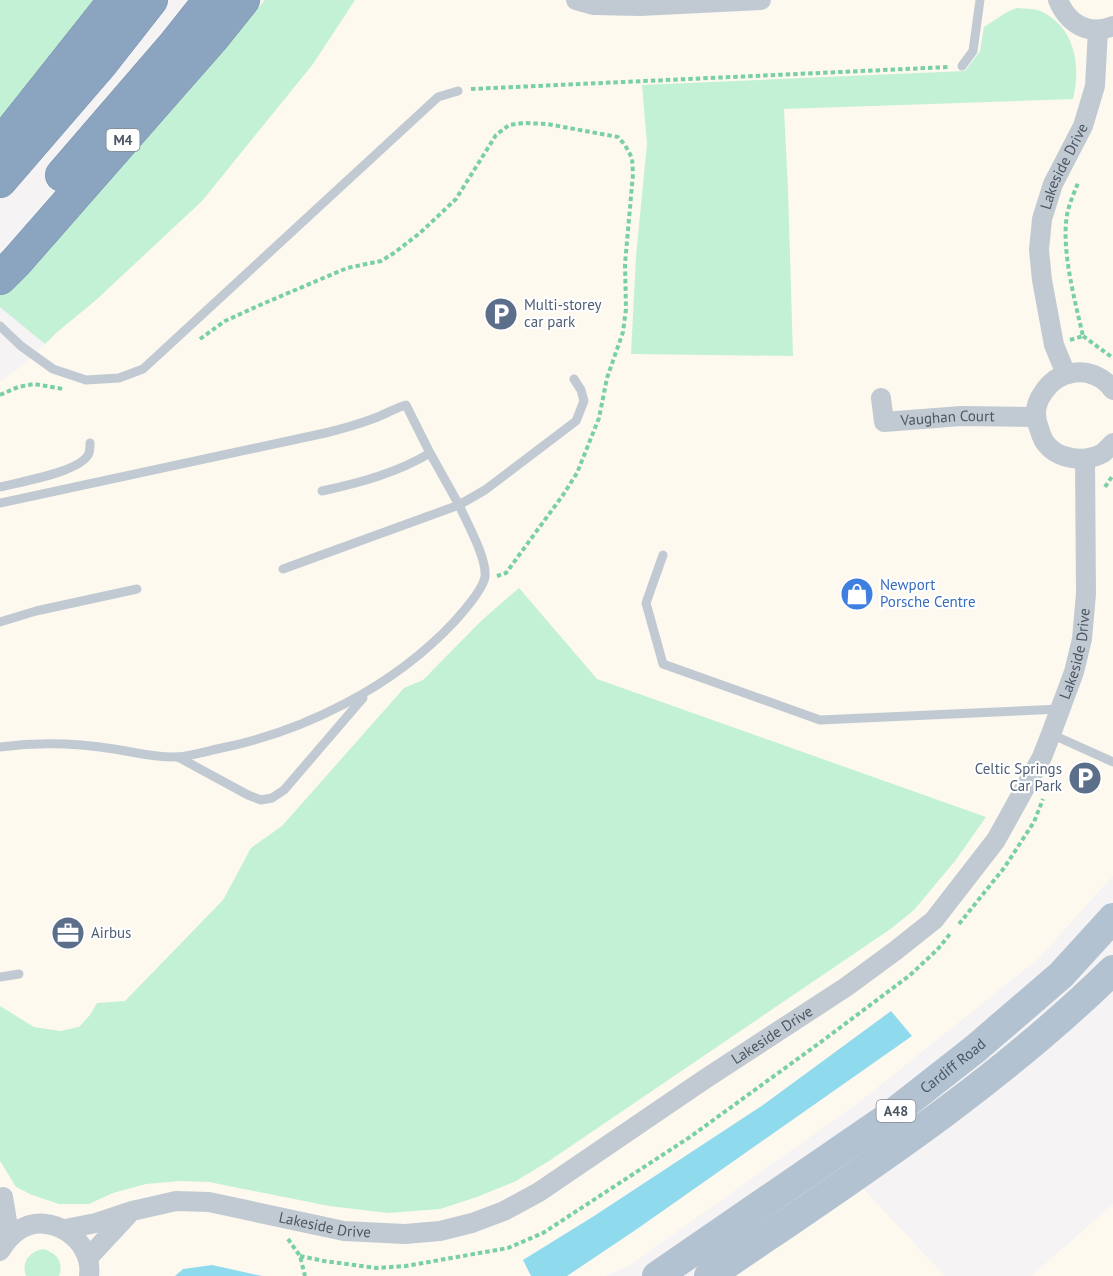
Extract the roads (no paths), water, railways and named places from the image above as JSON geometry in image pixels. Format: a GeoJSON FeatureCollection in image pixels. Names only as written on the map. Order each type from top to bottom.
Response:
{"type":"FeatureCollection","features":[{"type":"Feature","properties":{"kind":"highway"},"geometry":{"type":"LineString","coordinates":[[0,145],[115,0]]}},
{"type":"Feature","properties":{"kind":"highway"},"geometry":{"type":"LineString","coordinates":[[0,181],[100,65],[151,0]]}},
{"type":"Feature","properties":{"kind":"highway","name":"M4"},"geometry":{"type":"LineString","coordinates":[[0,248],[210,0]]}},
{"type":"Feature","properties":{"kind":"highway","name":"M4"},"geometry":{"type":"LineString","coordinates":[[0,278],[24,254],[243,0]]}},
{"type":"Feature","properties":{"kind":"main road","name":"Cardiff Road"},"geometry":{"type":"LineString","coordinates":[[657,1276],[887,1118],[966,1056],[1061,975],[1113,918]]}},
{"type":"Feature","properties":{"kind":"main road","name":"Cardiff Road"},"geometry":{"type":"LineString","coordinates":[[709,1276],[853,1178],[954,1104],[1032,1044],[1113,970]]}},
{"type":"Feature","properties":{"kind":"street"},"geometry":{"type":"LineString","coordinates":[[576,0],[594,5],[761,0]]}},
{"type":"Feature","properties":{"kind":"street"},"geometry":{"type":"LineString","coordinates":[[1058,0],[1063,12],[1074,23],[1084,28],[1105,28]]}},
{"type":"Feature","properties":{"kind":"street","name":"Lakeside Drive"},"geometry":{"type":"LineString","coordinates":[[1066,374],[1054,345],[1042,280],[1039,250],[1042,219],[1053,184],[1083,126],[1095,86],[1105,28]]}},
{"type":"Feature","properties":{"kind":"street"},"geometry":{"type":"LineString","coordinates":[[1113,390],[1108,382],[1092,374],[1077,372],[1066,374],[1054,379],[1048,385],[1039,398],[1036,410],[1036,421],[1044,442],[1053,451],[1067,457],[1084,459],[1103,452],[1113,443]]}},
{"type":"Feature","properties":{"kind":"street","name":"Vaughan Court"},"geometry":{"type":"LineString","coordinates":[[882,398],[884,422],[961,416],[1036,417]]}},
{"type":"Feature","properties":{"kind":"street","name":"Lakeside Drive"},"geometry":{"type":"LineString","coordinates":[[65,1229],[176,1201],[209,1202],[344,1231],[405,1234],[440,1231],[472,1223],[504,1211],[539,1192],[846,987],[895,951],[933,920],[996,840],[1042,757],[1051,734],[1074,672],[1082,639],[1086,594],[1084,459]]}},
{"type":"Feature","properties":{"kind":"street"},"geometry":{"type":"LineString","coordinates":[[2,1194],[36,1224]]}},
{"type":"Feature","properties":{"kind":"street"},"geometry":{"type":"LineString","coordinates":[[0,1250],[8,1221],[2,1194]]}},
{"type":"Feature","properties":{"kind":"street"},"geometry":{"type":"LineString","coordinates":[[88,1267],[132,1211]]}},
{"type":"Feature","properties":{"kind":"street"},"geometry":{"type":"LineString","coordinates":[[0,1250],[20,1229],[36,1224],[51,1224],[65,1229],[79,1241],[88,1267]]}},
{"type":"Feature","properties":{"kind":"lane"},"geometry":{"type":"LineString","coordinates":[[962,66],[973,51],[980,0]]}},
{"type":"Feature","properties":{"kind":"lane"},"geometry":{"type":"LineString","coordinates":[[0,326],[21,346],[53,369],[86,380],[119,378],[143,369],[438,97],[458,91]]}},
{"type":"Feature","properties":{"kind":"lane"},"geometry":{"type":"LineString","coordinates":[[283,569],[459,505],[485,490],[576,421],[584,401],[581,390],[574,379]]}},
{"type":"Feature","properties":{"kind":"lane"},"geometry":{"type":"LineString","coordinates":[[0,503],[325,433],[370,420],[406,405],[459,505],[484,562],[485,579],[461,615],[441,636],[393,675],[368,692],[338,707],[266,737],[178,757],[161,757],[77,744],[0,747]]}},
{"type":"Feature","properties":{"kind":"lane"},"geometry":{"type":"LineString","coordinates":[[0,487],[62,471],[81,463],[89,454],[90,443]]}},
{"type":"Feature","properties":{"kind":"lane"},"geometry":{"type":"LineString","coordinates":[[322,491],[369,479],[414,463],[430,453]]}},
{"type":"Feature","properties":{"kind":"lane"},"geometry":{"type":"LineString","coordinates":[[663,555],[646,603],[663,664],[820,720],[1060,709]]}},
{"type":"Feature","properties":{"kind":"lane"},"geometry":{"type":"LineString","coordinates":[[0,622],[138,589]]}},
{"type":"Feature","properties":{"kind":"lane"},"geometry":{"type":"LineString","coordinates":[[178,757],[248,795],[261,800],[272,798],[284,790],[368,692]]}},
{"type":"Feature","properties":{"kind":"lane"},"geometry":{"type":"LineString","coordinates":[[1051,734],[1113,762]]}},
{"type":"Feature","properties":{"kind":"lane"},"geometry":{"type":"LineString","coordinates":[[0,977],[19,974]]}},
{"type":"Feature","properties":{"kind":"water"},"geometry":{"type":"Polygon","coordinates":[[[891,1011],[912,1036],[567,1276],[531,1276],[523,1260],[763,1105],[891,1011]]]}},
{"type":"Feature","properties":{"kind":"water"},"geometry":{"type":"Polygon","coordinates":[[[212,1265],[262,1276],[175,1276],[183,1269],[212,1265]]]}},
{"type":"Feature","properties":{"kind":"place","name":"Multi-storey car park"},"geometry":{"type":"Point","coordinates":[501,314]}},
{"type":"Feature","properties":{"kind":"place","name":"Newport Porsche Centre"},"geometry":{"type":"Point","coordinates":[857,594]}},
{"type":"Feature","properties":{"kind":"place","name":"Celtic Springs Car Park"},"geometry":{"type":"Point","coordinates":[1085,778]}},
{"type":"Feature","properties":{"kind":"place","name":"Airbus"},"geometry":{"type":"Point","coordinates":[68,933]}}]}
